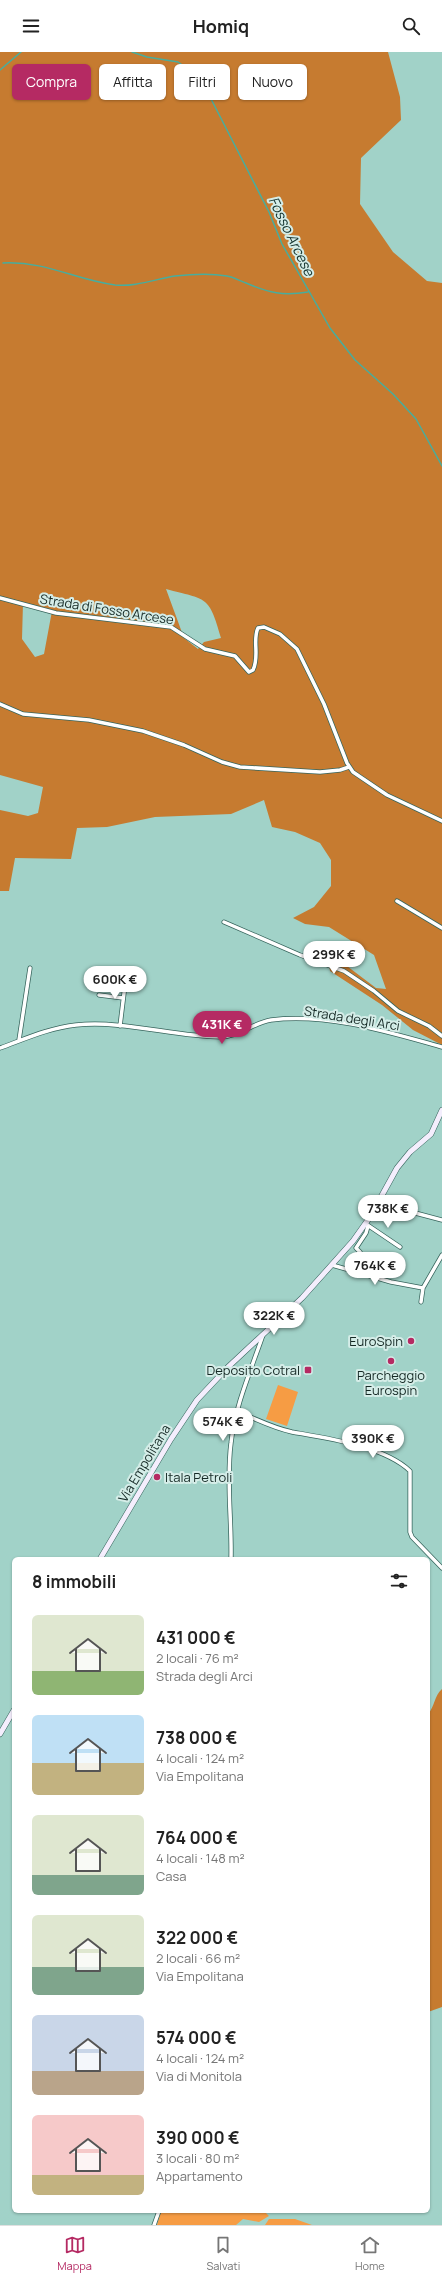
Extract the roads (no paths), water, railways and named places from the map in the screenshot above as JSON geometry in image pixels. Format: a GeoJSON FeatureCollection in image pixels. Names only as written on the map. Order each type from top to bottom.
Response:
{"type":"FeatureCollection","features":[{"type":"Feature","properties":{"kind":"main road","name":"Via Empolitana"},"geometry":{"type":"LineString","coordinates":[[101,1557],[188,1412],[216,1379],[290,1310],[367,1225],[401,1162],[431,1134],[442,1110]]}},
{"type":"Feature","properties":{"kind":"main road"},"geometry":{"type":"LineString","coordinates":[[0,1734],[12,1713]]}},
{"type":"Feature","properties":{"kind":"street","name":"Strada di Fosso Arcese"},"geometry":{"type":"LineString","coordinates":[[0,598],[56,614],[171,627],[205,649],[235,656],[249,672],[253,670],[257,659],[256,634],[258,628],[264,627],[280,634],[292,643],[302,657],[311,679],[326,706],[348,766],[360,778],[384,794],[442,821]]}},
{"type":"Feature","properties":{"kind":"street"},"geometry":{"type":"LineString","coordinates":[[0,704],[26,715],[95,721],[143,731],[184,745],[222,762],[240,767],[279,771],[320,772],[340,770],[348,766]]}},
{"type":"Feature","properties":{"kind":"street"},"geometry":{"type":"LineString","coordinates":[[397,901],[442,928]]}},
{"type":"Feature","properties":{"kind":"street"},"geometry":{"type":"LineString","coordinates":[[224,922],[305,957],[344,971],[374,990],[398,1011],[432,1027],[442,1036]]}},
{"type":"Feature","properties":{"kind":"street"},"geometry":{"type":"LineString","coordinates":[[19,1040],[30,968]]}},
{"type":"Feature","properties":{"kind":"street"},"geometry":{"type":"LineString","coordinates":[[120,1026],[126,977]]}},
{"type":"Feature","properties":{"kind":"street"},"geometry":{"type":"LineString","coordinates":[[99,995],[123,998]]}},
{"type":"Feature","properties":{"kind":"street","name":"Strada degli Arci"},"geometry":{"type":"LineString","coordinates":[[0,1048],[19,1040],[71,1026],[120,1026],[222,1037],[232,1035],[264,1022],[302,1019],[386,1032],[442,1047]]}},
{"type":"Feature","properties":{"kind":"street"},"geometry":{"type":"LineString","coordinates":[[380,1199],[394,1211]]}},
{"type":"Feature","properties":{"kind":"street"},"geometry":{"type":"LineString","coordinates":[[380,1199],[404,1210],[442,1220]]}},
{"type":"Feature","properties":{"kind":"street"},"geometry":{"type":"LineString","coordinates":[[360,1252],[356,1248],[366,1234],[367,1225],[400,1247]]}},
{"type":"Feature","properties":{"kind":"street"},"geometry":{"type":"LineString","coordinates":[[421,1302],[423,1288],[442,1254]]}},
{"type":"Feature","properties":{"kind":"street"},"geometry":{"type":"LineString","coordinates":[[332,1265],[391,1282],[423,1288]]}},
{"type":"Feature","properties":{"kind":"street"},"geometry":{"type":"LineString","coordinates":[[230,1557],[230,1453],[237,1411],[264,1334]]}},
{"type":"Feature","properties":{"kind":"street"},"geometry":{"type":"LineString","coordinates":[[237,1411],[291,1432],[334,1439],[374,1452],[402,1464],[410,1471],[408,1513],[412,1537],[442,1568]]}},
{"type":"Feature","properties":{"kind":"street"},"geometry":{"type":"LineString","coordinates":[[154,2225],[157,2213]]}},
{"type":"Feature","properties":{"kind":"waterway"},"geometry":{"type":"LineString","coordinates":[[0,70],[21,52]]}},
{"type":"Feature","properties":{"kind":"waterway","name":"Fosso Arcese"},"geometry":{"type":"LineString","coordinates":[[132,52],[147,57],[178,62],[191,71],[209,95],[269,212],[282,244],[330,328],[355,360],[393,394],[416,419],[442,466]]}},
{"type":"Feature","properties":{"kind":"waterway"},"geometry":{"type":"LineString","coordinates":[[3,263],[33,265],[101,283],[115,285],[138,284],[175,276],[208,274],[229,277],[276,293],[291,294],[308,292]]}},
{"type":"Feature","properties":{"kind":"place","name":"EuroSpin"},"geometry":{"type":"Point","coordinates":[411,1341]}},
{"type":"Feature","properties":{"kind":"place","name":"Parcheggio Eurospin"},"geometry":{"type":"Point","coordinates":[391,1361]}},
{"type":"Feature","properties":{"kind":"place","name":"Deposito Cotral"},"geometry":{"type":"Point","coordinates":[308,1370]}},
{"type":"Feature","properties":{"kind":"place","name":"Itala Petroli"},"geometry":{"type":"Point","coordinates":[157,1477]}}]}
